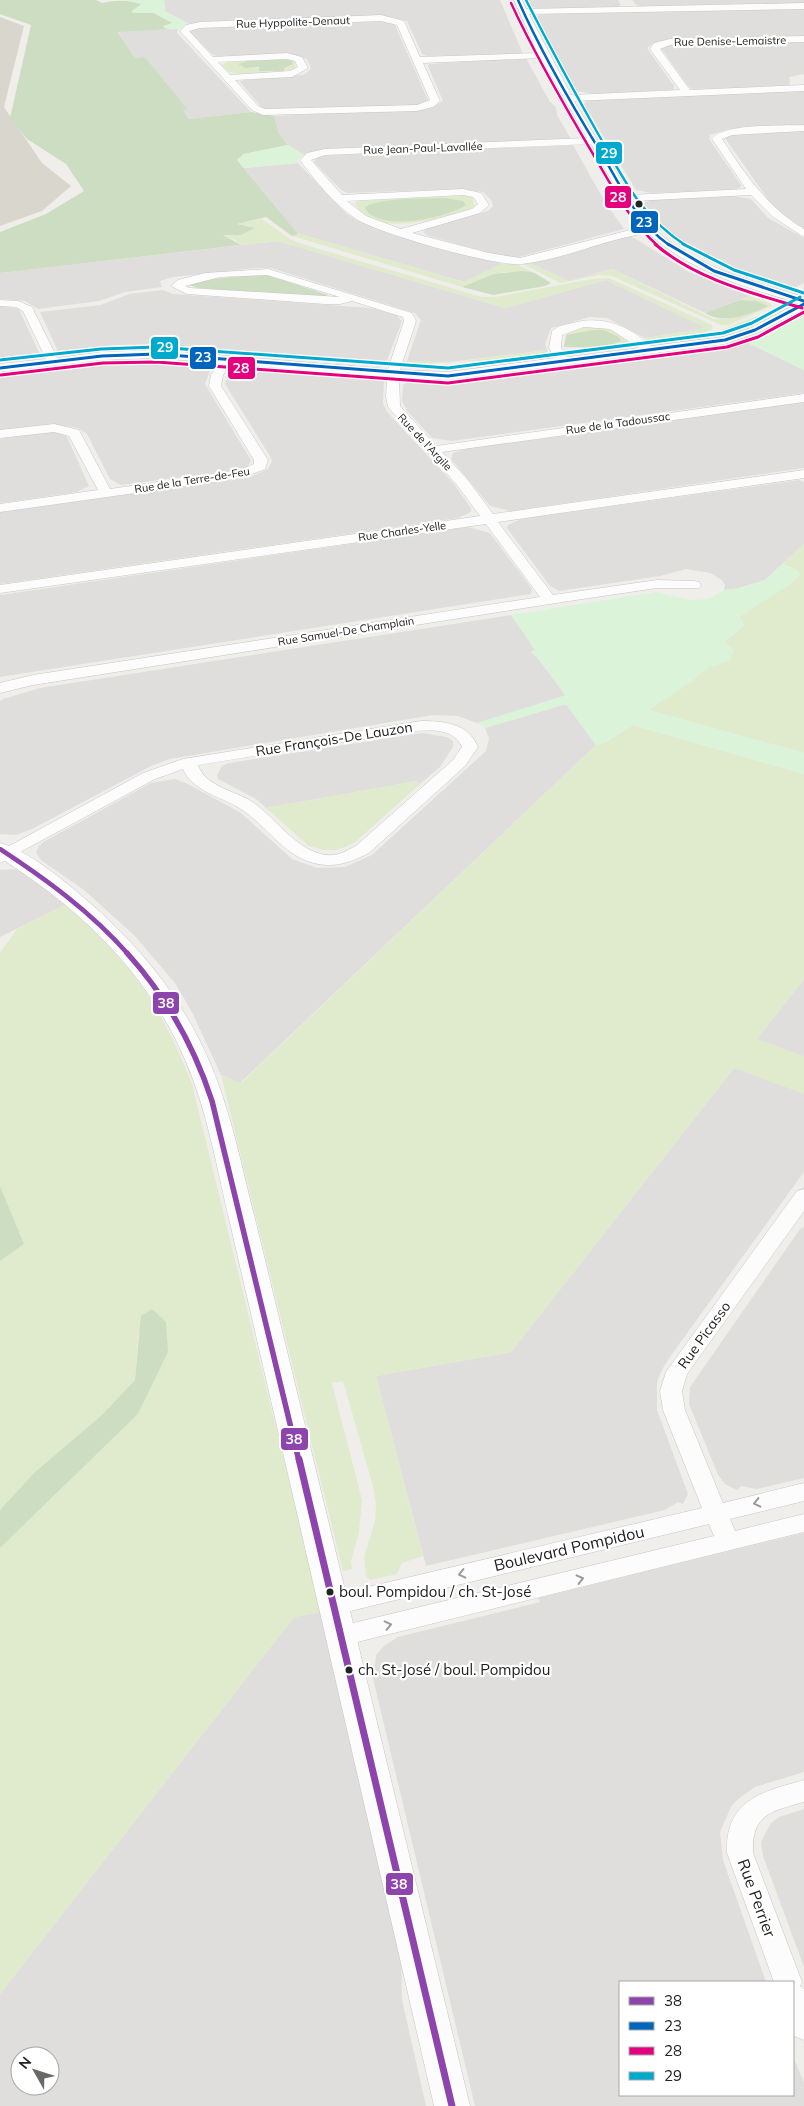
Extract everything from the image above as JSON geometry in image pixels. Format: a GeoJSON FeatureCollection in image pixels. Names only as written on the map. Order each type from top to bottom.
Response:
{"type":"FeatureCollection","features":[{"type":"Feature","properties":{"kind":"street"},"geometry":{"type":"LineString","coordinates":[[518,0],[545,55],[594,141],[636,213],[650,229],[679,250],[708,266],[746,282],[804,302]]}},
{"type":"Feature","properties":{"kind":"street"},"geometry":{"type":"LineString","coordinates":[[626,0],[631,10]]}},
{"type":"Feature","properties":{"kind":"street"},"geometry":{"type":"LineString","coordinates":[[523,12],[804,6]]}},
{"type":"Feature","properties":{"kind":"street","name":"Rue Hyppolite-Denaut"},"geometry":{"type":"LineString","coordinates":[[386,18],[401,23],[418,60],[435,101],[430,105],[421,107],[267,113],[258,110],[184,33],[186,29],[200,25],[386,18]]}},
{"type":"Feature","properties":{"kind":"street","name":"Rue Denise-Lemaistre"},"geometry":{"type":"LineString","coordinates":[[687,93],[655,49],[658,45],[670,42],[804,39]]}},
{"type":"Feature","properties":{"kind":"street"},"geometry":{"type":"LineString","coordinates":[[418,60],[545,55]]}},
{"type":"Feature","properties":{"kind":"street"},"geometry":{"type":"LineString","coordinates":[[209,60],[287,56],[299,59],[303,68],[292,74],[227,78]]}},
{"type":"Feature","properties":{"kind":"street"},"geometry":{"type":"LineString","coordinates":[[800,78],[796,80],[803,88]]}},
{"type":"Feature","properties":{"kind":"street"},"geometry":{"type":"LineString","coordinates":[[570,98],[803,88]]}},
{"type":"Feature","properties":{"kind":"street"},"geometry":{"type":"LineString","coordinates":[[804,128],[736,131],[719,136],[718,141],[754,192],[773,214],[804,234]]}},
{"type":"Feature","properties":{"kind":"street","name":"Rue Jean-Paul-Lavallée"},"geometry":{"type":"LineString","coordinates":[[594,141],[326,152],[306,158],[306,163],[339,198],[362,218],[402,232],[499,259],[517,261],[630,232],[650,229]]}},
{"type":"Feature","properties":{"kind":"street"},"geometry":{"type":"LineString","coordinates":[[339,198],[463,192],[477,195],[484,205],[476,211],[402,232]]}},
{"type":"Feature","properties":{"kind":"street"},"geometry":{"type":"LineString","coordinates":[[627,198],[754,192]]}},
{"type":"Feature","properties":{"kind":"street","name":"Rue de l'Argile"},"geometry":{"type":"LineString","coordinates":[[352,298],[325,301],[187,291],[177,286],[180,282],[192,278],[262,271],[403,313],[410,318],[394,374],[392,397],[394,407],[462,482],[549,600]]}},
{"type":"Feature","properties":{"kind":"street"},"geometry":{"type":"LineString","coordinates":[[0,368],[53,361],[142,354],[227,359],[394,374],[453,375],[711,342],[741,336],[804,302]]}},
{"type":"Feature","properties":{"kind":"street"},"geometry":{"type":"LineString","coordinates":[[0,303],[18,304],[28,309],[53,361]]}},
{"type":"Feature","properties":{"kind":"street"},"geometry":{"type":"LineString","coordinates":[[563,361],[555,348],[556,334],[564,328],[588,322],[608,324],[637,339],[648,350]]}},
{"type":"Feature","properties":{"kind":"street","name":"Rue de la Terre-de-Feu"},"geometry":{"type":"LineString","coordinates":[[0,508],[242,474],[260,466],[261,460],[215,386],[217,375],[227,359]]}},
{"type":"Feature","properties":{"kind":"street","name":"Rue de la Tadoussac"},"geometry":{"type":"LineString","coordinates":[[432,450],[804,398]]}},
{"type":"Feature","properties":{"kind":"street"},"geometry":{"type":"LineString","coordinates":[[0,434],[54,428],[74,433],[106,493]]}},
{"type":"Feature","properties":{"kind":"street","name":"Rue Charles-Yelle"},"geometry":{"type":"LineString","coordinates":[[0,589],[804,474]]}},
{"type":"Feature","properties":{"kind":"street","name":"Rue Samuel-De Champlain"},"geometry":{"type":"LineString","coordinates":[[0,688],[33,680],[549,600],[658,584],[694,585]]}},
{"type":"Feature","properties":{"kind":"street","name":"Rue François-De Lauzon"},"geometry":{"type":"LineString","coordinates":[[2,853],[158,771],[189,762],[414,726],[436,726],[454,730],[466,737],[470,747],[459,763],[363,849],[351,856],[334,860],[309,857],[296,850],[249,806],[196,777],[189,762]]}},
{"type":"Feature","properties":{"kind":"street"},"geometry":{"type":"LineString","coordinates":[[2,853],[72,898],[95,917],[127,949],[177,1018],[198,1063],[222,1139],[452,2106]]}},
{"type":"Feature","properties":{"kind":"street","name":"Rue Picasso"},"geometry":{"type":"LineString","coordinates":[[729,1542],[715,1513],[674,1410],[671,1391],[672,1382],[677,1372],[803,1198]]}},
{"type":"Feature","properties":{"kind":"street","name":"Boulevard Pompidou"},"geometry":{"type":"LineString","coordinates":[[337,1621],[715,1513],[804,1492]]}},
{"type":"Feature","properties":{"kind":"street"},"geometry":{"type":"LineString","coordinates":[[337,1621],[729,1542],[804,1523]]}},
{"type":"Feature","properties":{"kind":"street","name":"Rue Perrier"},"geometry":{"type":"LineString","coordinates":[[788,1981],[740,1853],[738,1841],[743,1824],[756,1809],[775,1799],[804,1791]]}},
{"type":"Feature","properties":{"kind":"street"},"geometry":{"type":"LineString","coordinates":[[794,1999],[804,2027]]}},
{"type":"Feature","properties":{"kind":"shaded area"},"geometry":{"type":"Polygon","coordinates":[[[164,0],[500,0],[523,54],[427,56],[422,54],[407,21],[391,17],[189,24],[165,11],[164,0]]]}},
{"type":"Feature","properties":{"kind":"shaded area"},"geometry":{"type":"Polygon","coordinates":[[[529,0],[618,0],[621,5],[615,8],[543,9],[531,7],[529,0]]]}},
{"type":"Feature","properties":{"kind":"shaded area"},"geometry":{"type":"Polygon","coordinates":[[[632,0],[804,0],[804,4],[642,7],[636,5],[632,0]]]}},
{"type":"Feature","properties":{"kind":"shaded area"},"geometry":{"type":"Polygon","coordinates":[[[804,8],[804,37],[655,42],[647,48],[674,86],[673,90],[595,94],[577,91],[535,16],[545,14],[804,8]]]}},
{"type":"Feature","properties":{"kind":"shaded area"},"geometry":{"type":"Polygon","coordinates":[[[0,17],[24,26],[4,107],[42,163],[71,186],[42,211],[0,226],[0,17]]]}},
{"type":"Feature","properties":{"kind":"shaded area"},"geometry":{"type":"Polygon","coordinates":[[[384,20],[394,23],[428,100],[427,102],[418,105],[282,111],[263,109],[240,82],[246,79],[303,75],[311,69],[307,59],[284,54],[217,56],[212,54],[190,32],[197,28],[384,20]]]}},
{"type":"Feature","properties":{"kind":"shaded area"},"geometry":{"type":"Polygon","coordinates":[[[178,29],[177,33],[251,112],[189,119],[183,110],[186,109],[145,57],[135,58],[118,31],[178,29]]]}},
{"type":"Feature","properties":{"kind":"shaded area"},"geometry":{"type":"Polygon","coordinates":[[[804,41],[804,74],[789,77],[790,84],[784,87],[693,89],[688,86],[661,48],[673,44],[804,41]]]}},
{"type":"Feature","properties":{"kind":"shaded area"},"geometry":{"type":"Polygon","coordinates":[[[526,58],[550,102],[556,107],[557,115],[571,139],[321,150],[304,155],[288,145],[279,134],[274,116],[431,108],[443,101],[428,66],[429,64],[526,58]]]}},
{"type":"Feature","properties":{"kind":"shaded area"},"geometry":{"type":"Polygon","coordinates":[[[804,91],[804,126],[729,129],[710,135],[709,139],[741,185],[741,187],[733,190],[651,193],[636,190],[584,104],[586,101],[598,99],[804,91]]]}},
{"type":"Feature","properties":{"kind":"shaded area"},"geometry":{"type":"Polygon","coordinates":[[[804,131],[804,229],[778,211],[769,201],[725,138],[735,134],[804,131]]]}},
{"type":"Feature","properties":{"kind":"shaded area"},"geometry":{"type":"Polygon","coordinates":[[[573,145],[605,202],[624,229],[515,258],[504,257],[429,236],[423,232],[429,227],[488,211],[493,206],[491,200],[483,192],[460,189],[348,193],[341,190],[314,162],[316,158],[325,155],[573,145]]]}},
{"type":"Feature","properties":{"kind":"shaded area"},"geometry":{"type":"Polygon","coordinates":[[[298,163],[346,213],[358,221],[502,264],[464,282],[297,233],[244,168],[298,163]]]}},
{"type":"Feature","properties":{"kind":"shaded area"},"geometry":{"type":"Polygon","coordinates":[[[732,196],[751,199],[768,218],[804,238],[804,283],[789,290],[745,275],[714,261],[678,241],[643,203],[654,199],[732,196]]]}},
{"type":"Feature","properties":{"kind":"shaded area"},"geometry":{"type":"Polygon","coordinates":[[[631,236],[689,272],[750,296],[705,313],[612,269],[569,281],[530,263],[631,236]]]}},
{"type":"Feature","properties":{"kind":"shaded area"},"geometry":{"type":"Polygon","coordinates":[[[278,241],[505,308],[606,280],[707,328],[645,338],[607,318],[590,317],[551,328],[545,344],[547,350],[442,363],[407,361],[421,320],[415,313],[271,268],[173,277],[160,281],[162,287],[125,292],[99,301],[38,309],[25,301],[0,299],[0,273],[278,241]]]}},
{"type":"Feature","properties":{"kind":"shaded area"},"geometry":{"type":"Polygon","coordinates":[[[163,290],[173,294],[371,308],[396,315],[402,321],[386,363],[159,344],[115,345],[58,351],[40,312],[101,305],[129,294],[163,290]]]}},
{"type":"Feature","properties":{"kind":"shaded area"},"geometry":{"type":"Polygon","coordinates":[[[0,306],[19,309],[39,353],[0,358],[0,306]]]}},
{"type":"Feature","properties":{"kind":"shaded area"},"geometry":{"type":"Polygon","coordinates":[[[744,341],[804,370],[804,393],[451,441],[432,438],[408,412],[402,401],[403,385],[408,382],[503,375],[712,348],[744,341]]]}},
{"type":"Feature","properties":{"kind":"shaded area"},"geometry":{"type":"Polygon","coordinates":[[[167,360],[212,365],[205,384],[249,457],[251,461],[247,467],[238,470],[121,485],[110,479],[87,434],[78,428],[53,424],[0,430],[0,374],[115,361],[167,360]]]}},
{"type":"Feature","properties":{"kind":"shaded area"},"geometry":{"type":"Polygon","coordinates":[[[245,367],[384,380],[383,403],[387,412],[454,484],[471,508],[471,512],[458,518],[0,584],[0,512],[248,478],[268,469],[272,461],[270,456],[225,384],[230,370],[245,367]]]}},
{"type":"Feature","properties":{"kind":"shaded area"},"geometry":{"type":"Polygon","coordinates":[[[804,402],[804,468],[511,511],[490,506],[451,459],[453,453],[465,449],[804,402]]]}},
{"type":"Feature","properties":{"kind":"shaded area"},"geometry":{"type":"Polygon","coordinates":[[[47,432],[60,433],[67,437],[89,486],[77,492],[0,503],[0,439],[47,432]]]}},
{"type":"Feature","properties":{"kind":"shaded area"},"geometry":{"type":"Polygon","coordinates":[[[799,480],[804,482],[804,544],[765,580],[736,589],[724,590],[725,585],[722,580],[710,573],[686,569],[660,576],[559,591],[550,586],[507,528],[508,525],[521,519],[799,480]]]}},
{"type":"Feature","properties":{"kind":"shaded area"},"geometry":{"type":"Polygon","coordinates":[[[468,527],[490,533],[532,589],[531,594],[0,677],[0,595],[468,527]]]}},
{"type":"Feature","properties":{"kind":"shaded area"},"geometry":{"type":"Polygon","coordinates":[[[511,615],[536,650],[537,657],[566,696],[477,723],[458,716],[433,715],[170,759],[151,766],[32,829],[16,835],[0,834],[0,701],[3,699],[40,688],[511,615]]]}},
{"type":"Feature","properties":{"kind":"shaded area"},"geometry":{"type":"Polygon","coordinates":[[[566,704],[596,745],[240,1083],[221,1075],[192,1012],[175,983],[134,935],[84,890],[41,860],[36,852],[45,841],[151,783],[175,779],[188,784],[241,813],[292,859],[317,868],[345,867],[372,855],[486,751],[489,738],[485,728],[566,704]]]}},
{"type":"Feature","properties":{"kind":"shaded area"},"geometry":{"type":"Polygon","coordinates":[[[422,733],[447,737],[453,741],[453,747],[440,767],[420,784],[417,781],[266,808],[256,799],[218,779],[217,775],[222,766],[229,763],[422,733]]]}},
{"type":"Feature","properties":{"kind":"shaded area"},"geometry":{"type":"Polygon","coordinates":[[[16,869],[22,871],[67,904],[0,937],[0,870],[16,869]]]}},
{"type":"Feature","properties":{"kind":"shaded area"},"geometry":{"type":"Polygon","coordinates":[[[804,979],[804,1172],[672,1354],[657,1382],[657,1410],[688,1494],[683,1504],[678,1502],[665,1510],[426,1566],[376,1376],[511,1352],[804,979]]]}},
{"type":"Feature","properties":{"kind":"shaded area"},"geometry":{"type":"Polygon","coordinates":[[[804,1227],[804,1478],[757,1489],[741,1486],[737,1490],[725,1484],[718,1475],[689,1404],[690,1387],[800,1229],[804,1227]]]}},
{"type":"Feature","properties":{"kind":"shaded area"},"geometry":{"type":"Polygon","coordinates":[[[804,1533],[804,1772],[755,1787],[742,1796],[732,1805],[720,1832],[723,1860],[766,1981],[619,1981],[619,2096],[794,2096],[794,2059],[804,2082],[804,2106],[475,2106],[370,1666],[375,1665],[376,1655],[384,1646],[398,1637],[540,1602],[538,1598],[804,1533]]]}},
{"type":"Feature","properties":{"kind":"shaded area"},"geometry":{"type":"Polygon","coordinates":[[[321,1612],[401,1956],[402,2000],[426,2106],[0,2106],[0,1994],[294,1617],[321,1612]]]}},
{"type":"Feature","properties":{"kind":"shaded area"},"geometry":{"type":"Polygon","coordinates":[[[804,1809],[804,1967],[763,1856],[761,1842],[771,1823],[779,1817],[804,1809]]]}},
{"type":"Feature","properties":{"kind":"green space"},"geometry":{"type":"Polygon","coordinates":[[[0,0],[132,2],[142,4],[132,11],[134,13],[154,13],[173,23],[164,28],[171,29],[118,32],[135,58],[145,57],[187,109],[183,110],[189,119],[251,112],[274,116],[279,134],[288,145],[244,154],[237,160],[298,234],[292,236],[266,217],[237,224],[255,228],[241,235],[223,235],[241,245],[0,273],[0,232],[46,214],[84,191],[66,164],[27,139],[10,118],[31,25],[0,14],[0,0]]]}},
{"type":"Feature","properties":{"kind":"green space"},"geometry":{"type":"Polygon","coordinates":[[[122,0],[164,0],[165,11],[189,24],[178,29],[164,28],[163,26],[172,23],[154,13],[131,12],[142,4],[122,0]]]}},
{"type":"Feature","properties":{"kind":"green space"},"geometry":{"type":"Polygon","coordinates":[[[285,58],[294,61],[296,69],[241,74],[229,72],[222,65],[229,61],[285,58]],[[249,60],[238,63],[249,68],[284,68],[288,66],[249,60]]]}},
{"type":"Feature","properties":{"kind":"green space"},"geometry":{"type":"Polygon","coordinates":[[[284,59],[292,61],[293,64],[284,68],[284,71],[259,71],[259,67],[246,68],[238,64],[249,60],[284,59]]]}},
{"type":"Feature","properties":{"kind":"green space"},"geometry":{"type":"Polygon","coordinates":[[[288,145],[304,155],[298,159],[298,163],[244,168],[237,160],[244,154],[288,145]]]}},
{"type":"Feature","properties":{"kind":"green space"},"geometry":{"type":"Polygon","coordinates":[[[463,195],[472,197],[475,207],[447,216],[411,223],[393,224],[377,221],[364,214],[355,203],[362,199],[463,195]]]}},
{"type":"Feature","properties":{"kind":"green space"},"geometry":{"type":"Polygon","coordinates":[[[445,198],[463,201],[466,205],[444,214],[413,221],[384,220],[372,216],[365,208],[370,204],[390,200],[445,198]]]}},
{"type":"Feature","properties":{"kind":"green space"},"geometry":{"type":"Polygon","coordinates":[[[262,219],[290,239],[299,243],[482,297],[495,297],[592,279],[609,278],[712,325],[713,329],[702,333],[647,340],[645,338],[706,328],[606,280],[505,308],[278,241],[241,245],[223,235],[237,235],[252,227],[237,224],[262,219]]]}},
{"type":"Feature","properties":{"kind":"green space"},"geometry":{"type":"Polygon","coordinates":[[[297,233],[464,282],[502,264],[516,264],[535,273],[503,272],[462,287],[292,236],[297,233]]]}},
{"type":"Feature","properties":{"kind":"green space"},"geometry":{"type":"Polygon","coordinates":[[[530,263],[569,281],[612,269],[714,319],[727,319],[767,306],[756,301],[740,300],[750,296],[770,303],[772,306],[728,325],[721,325],[612,276],[599,275],[560,283],[523,264],[530,263]]]}},
{"type":"Feature","properties":{"kind":"green space"},"geometry":{"type":"Polygon","coordinates":[[[523,271],[535,273],[551,283],[545,286],[493,295],[462,287],[494,274],[523,271]]]}},
{"type":"Feature","properties":{"kind":"green space"},"geometry":{"type":"Polygon","coordinates":[[[258,274],[267,275],[328,295],[323,297],[197,288],[189,285],[196,281],[258,274]]]}},
{"type":"Feature","properties":{"kind":"green space"},"geometry":{"type":"Polygon","coordinates":[[[740,300],[756,301],[768,306],[753,313],[728,318],[712,317],[705,313],[740,300]]]}},
{"type":"Feature","properties":{"kind":"green space"},"geometry":{"type":"Polygon","coordinates":[[[789,305],[730,332],[676,344],[661,345],[651,342],[711,334],[789,305]]]}},
{"type":"Feature","properties":{"kind":"green space"},"geometry":{"type":"Polygon","coordinates":[[[804,312],[804,370],[744,341],[775,329],[804,312]]]}},
{"type":"Feature","properties":{"kind":"green space"},"geometry":{"type":"Polygon","coordinates":[[[587,326],[617,333],[631,344],[593,348],[598,329],[566,335],[569,331],[587,326]]]}},
{"type":"Feature","properties":{"kind":"green space"},"geometry":{"type":"Polygon","coordinates":[[[604,330],[619,337],[621,341],[603,348],[564,347],[566,335],[604,330]]]}},
{"type":"Feature","properties":{"kind":"green space"},"geometry":{"type":"Polygon","coordinates":[[[547,350],[548,353],[509,359],[406,365],[407,361],[455,362],[547,350]]]}},
{"type":"Feature","properties":{"kind":"green space"},"geometry":{"type":"Polygon","coordinates":[[[547,356],[539,359],[458,369],[457,366],[547,356]]]}},
{"type":"Feature","properties":{"kind":"green space"},"geometry":{"type":"Polygon","coordinates":[[[804,544],[804,753],[648,710],[692,681],[708,666],[718,665],[725,642],[744,625],[739,617],[790,584],[800,574],[797,570],[783,564],[804,544]]]}},
{"type":"Feature","properties":{"kind":"green space"},"geometry":{"type":"Polygon","coordinates":[[[783,564],[797,570],[800,574],[790,584],[739,617],[744,625],[725,642],[734,650],[729,661],[708,667],[692,681],[648,710],[804,753],[804,774],[633,725],[606,742],[596,745],[566,704],[485,728],[477,723],[566,695],[537,657],[530,652],[535,650],[511,615],[656,592],[689,600],[709,599],[724,590],[745,587],[765,580],[783,564]]]}},
{"type":"Feature","properties":{"kind":"green space"},"geometry":{"type":"Polygon","coordinates":[[[633,725],[804,774],[804,979],[757,1039],[804,1056],[804,1094],[734,1068],[511,1352],[376,1376],[423,1556],[402,1563],[397,1574],[370,1580],[366,1577],[364,1557],[375,1521],[376,1505],[374,1490],[343,1381],[332,1383],[362,1500],[359,1532],[351,1561],[352,1569],[343,1571],[221,1075],[241,1083],[596,745],[606,742],[633,725]]]}},
{"type":"Feature","properties":{"kind":"green space"},"geometry":{"type":"Polygon","coordinates":[[[417,781],[420,784],[354,843],[337,850],[323,850],[309,846],[266,808],[417,781]]]}},
{"type":"Feature","properties":{"kind":"green space"},"geometry":{"type":"Polygon","coordinates":[[[67,904],[109,945],[142,986],[168,1031],[192,1084],[321,1612],[294,1617],[0,1994],[0,1548],[138,1414],[168,1352],[139,1331],[135,1380],[102,1415],[34,1473],[0,1510],[0,1261],[24,1244],[0,1186],[0,953],[17,929],[67,904]]]}},
{"type":"Feature","properties":{"kind":"green space"},"geometry":{"type":"Polygon","coordinates":[[[0,1186],[24,1244],[0,1261],[0,1186]]]}},
{"type":"Feature","properties":{"kind":"green space"},"geometry":{"type":"Polygon","coordinates":[[[152,1309],[166,1322],[168,1352],[138,1414],[0,1548],[0,1510],[34,1473],[102,1415],[135,1380],[141,1316],[152,1309]]]}},
{"type":"Feature","properties":{"kind":"transit line","name":"23"},"geometry":{"type":"LineString","coordinates":[[518,0],[536,40],[568,97],[629,201],[654,233],[680,253],[714,271],[804,301]]}},
{"type":"Feature","properties":{"kind":"transit line","name":"29"},"geometry":{"type":"LineString","coordinates":[[526,0],[564,75],[637,202],[654,221],[672,237],[713,261],[734,270],[804,293]]}},
{"type":"Feature","properties":{"kind":"transit line","name":"28"},"geometry":{"type":"LineString","coordinates":[[511,3],[562,102],[617,195],[649,239],[676,259],[710,277],[746,291],[802,308]]}},
{"type":"Feature","properties":{"kind":"transit line","name":"29"},"geometry":{"type":"LineString","coordinates":[[0,360],[101,349],[156,347],[448,368],[723,333],[752,323],[800,297]]}},
{"type":"Feature","properties":{"kind":"transit line","name":"23"},"geometry":{"type":"LineString","coordinates":[[0,368],[102,356],[156,354],[448,376],[725,340],[755,330],[804,304]]}},
{"type":"Feature","properties":{"kind":"transit line","name":"28"},"geometry":{"type":"LineString","coordinates":[[1,375],[103,363],[156,362],[448,383],[727,347],[758,337],[804,312]]}},
{"type":"Feature","properties":{"kind":"transit line","name":"38"},"geometry":{"type":"LineString","coordinates":[[0,849],[61,892],[89,915],[140,968],[162,997],[181,1028],[206,1081],[229,1162],[452,2106]]}},
{"type":"Feature","properties":{"kind":"place","name":"boul. Pompidou / ch. St-José"},"geometry":{"type":"Point","coordinates":[330,1592]}},
{"type":"Feature","properties":{"kind":"place","name":"ch. St-José / boul. Pompidou"},"geometry":{"type":"Point","coordinates":[349,1670]}}]}
